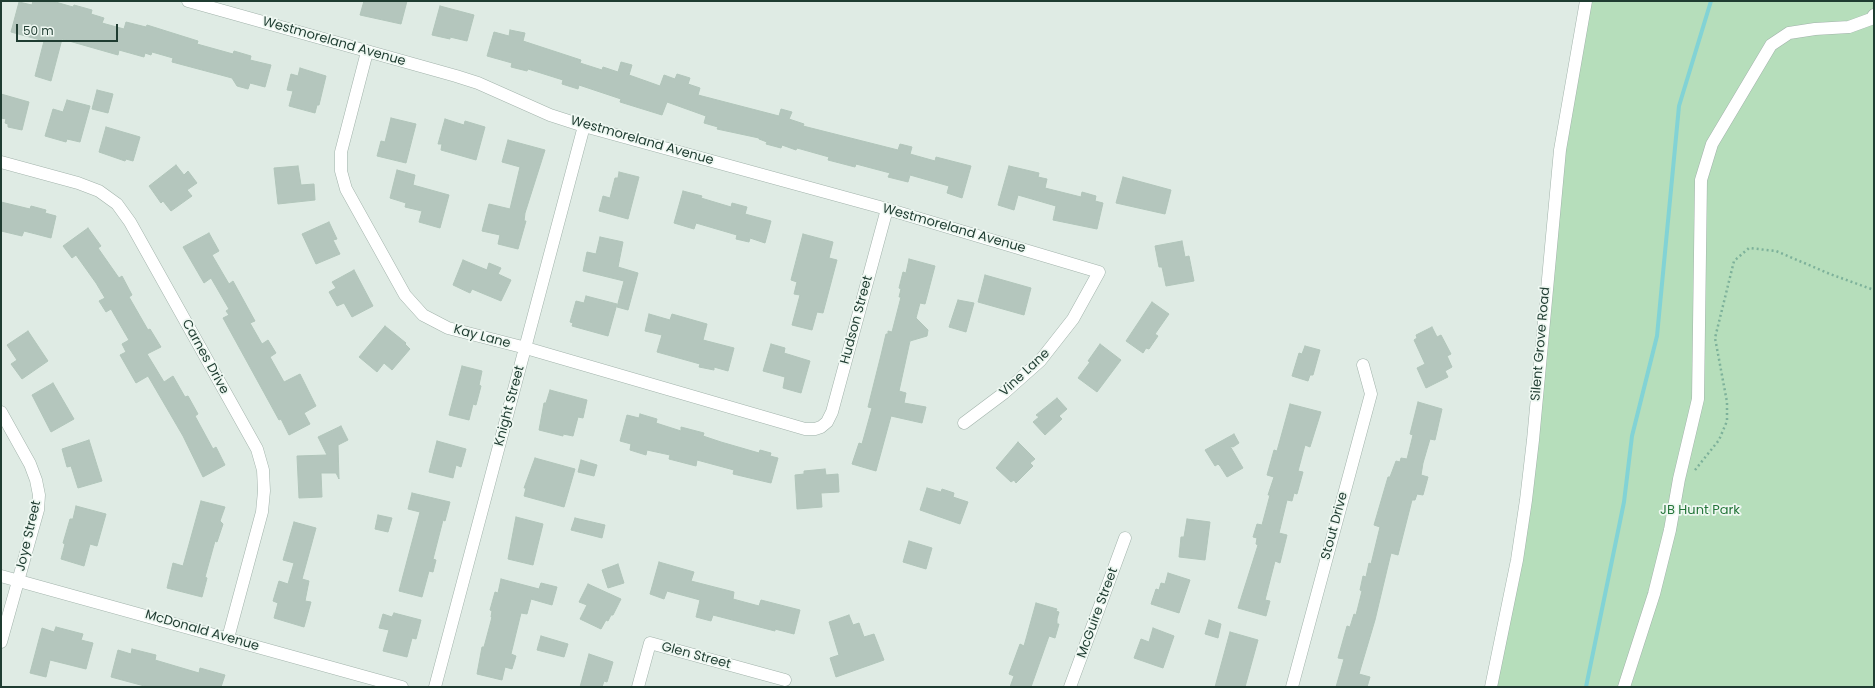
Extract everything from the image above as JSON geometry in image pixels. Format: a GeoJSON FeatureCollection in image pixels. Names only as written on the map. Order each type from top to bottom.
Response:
{"type":"FeatureCollection","features":[{"type":"Feature","properties":{"kind":"street","name":"Westmoreland Avenue"},"geometry":{"type":"LineString","coordinates":[[188,1],[456,76],[478,83],[550,115],[584,126],[887,210],[1099,272]]}},
{"type":"Feature","properties":{"kind":"street","name":"Silent Grove Road"},"geometry":{"type":"LineString","coordinates":[[1491,687],[1517,560],[1526,500],[1560,150],[1586,1]]}},
{"type":"Feature","properties":{"kind":"street"},"geometry":{"type":"LineString","coordinates":[[1624,687],[1654,594],[1665,552],[1678,479],[1698,399],[1701,180],[1712,144],[1771,45],[1789,33],[1815,29],[1849,27],[1871,19],[1874,15]]}},
{"type":"Feature","properties":{"kind":"street","name":"Kay Lane"},"geometry":{"type":"LineString","coordinates":[[368,52],[341,152],[341,171],[346,189],[405,295],[423,315],[448,328],[526,348],[805,429],[815,429],[821,427]]}},
{"type":"Feature","properties":{"kind":"street","name":"Knight Street"},"geometry":{"type":"LineString","coordinates":[[435,687],[584,126]]}},
{"type":"Feature","properties":{"kind":"street","name":"Carnes Drive"},"geometry":{"type":"LineString","coordinates":[[1,162],[78,183],[99,191],[117,204],[130,222],[257,449],[263,470],[264,491],[262,512],[228,638]]}},
{"type":"Feature","properties":{"kind":"street","name":"Hudson Street"},"geometry":{"type":"LineString","coordinates":[[821,427],[828,422],[832,412],[887,210]]}},
{"type":"Feature","properties":{"kind":"street","name":"Vine Lane"},"geometry":{"type":"LineString","coordinates":[[964,423],[1004,393],[1040,361],[1073,318],[1099,272]]}},
{"type":"Feature","properties":{"kind":"street","name":"Stout Drive"},"geometry":{"type":"LineString","coordinates":[[1292,687],[1371,394],[1363,365]]}},
{"type":"Feature","properties":{"kind":"street","name":"Joye Street"},"geometry":{"type":"LineString","coordinates":[[1,412],[30,464],[36,480],[39,495],[38,510],[1,642]]}},
{"type":"Feature","properties":{"kind":"street","name":"McGuire Street"},"geometry":{"type":"LineString","coordinates":[[1070,687],[1125,538]]}},
{"type":"Feature","properties":{"kind":"street","name":"McDonald Avenue"},"geometry":{"type":"LineString","coordinates":[[1,576],[402,687]]}},
{"type":"Feature","properties":{"kind":"street","name":"Glen Street"},"geometry":{"type":"LineString","coordinates":[[638,687],[650,643],[785,680]]}},
{"type":"Feature","properties":{"kind":"path"},"geometry":{"type":"LineString","coordinates":[[1691,475],[1719,440],[1727,421],[1727,402],[1715,338],[1734,261],[1749,248],[1776,251],[1830,274],[1874,290]]}},
{"type":"Feature","properties":{"kind":"green space","name":"JB Hunt Park"},"geometry":{"type":"Polygon","coordinates":[[[1586,1],[1874,1],[1874,687],[1491,687],[1507,610],[1547,274],[1586,1]]]}},
{"type":"Feature","properties":{"kind":"building"},"geometry":{"type":"Polygon","coordinates":[[[33,1],[52,1],[73,7],[74,5],[92,10],[91,14],[104,18],[102,23],[124,29],[126,22],[146,27],[147,25],[198,41],[197,44],[233,54],[234,51],[251,56],[250,60],[271,65],[265,87],[250,83],[248,89],[237,86],[232,78],[172,62],[173,58],[152,52],[151,55],[145,53],[144,57],[119,50],[118,55],[62,39],[51,81],[35,76],[44,41],[11,32],[19,2],[32,5],[33,1]]]}},
{"type":"Feature","properties":{"kind":"building"},"geometry":{"type":"Polygon","coordinates":[[[364,1],[407,1],[401,24],[360,15],[364,1]]]}},
{"type":"Feature","properties":{"kind":"building"},"geometry":{"type":"Polygon","coordinates":[[[440,6],[474,15],[467,41],[432,35],[440,6]]]}},
{"type":"Feature","properties":{"kind":"building"},"geometry":{"type":"Polygon","coordinates":[[[510,30],[525,33],[523,41],[581,60],[580,63],[602,70],[603,67],[618,72],[621,62],[632,65],[629,75],[660,86],[664,75],[675,79],[677,74],[690,78],[688,84],[700,88],[698,95],[779,116],[781,109],[792,112],[789,119],[804,124],[803,126],[898,150],[900,144],[912,147],[910,154],[935,161],[936,157],[971,166],[962,198],[947,193],[949,186],[910,175],[908,182],[888,177],[890,173],[856,164],[855,167],[828,160],[829,157],[797,148],[796,150],[782,145],[781,148],[766,144],[767,142],[759,138],[717,129],[718,127],[704,123],[706,116],[667,102],[662,115],[620,102],[621,99],[579,85],[578,89],[562,84],[563,80],[528,69],[527,71],[511,67],[512,63],[487,56],[494,32],[509,36],[510,30]]]}},
{"type":"Feature","properties":{"kind":"building"},"geometry":{"type":"Polygon","coordinates":[[[300,68],[326,76],[319,105],[317,105],[315,113],[289,106],[293,91],[287,90],[291,74],[298,76],[300,68]]]}},
{"type":"Feature","properties":{"kind":"building"},"geometry":{"type":"Polygon","coordinates":[[[97,90],[113,94],[108,113],[92,109],[97,90]]]}},
{"type":"Feature","properties":{"kind":"building"},"geometry":{"type":"Polygon","coordinates":[[[1,94],[29,102],[22,130],[8,127],[8,124],[5,123],[6,119],[1,118],[1,94]]]}},
{"type":"Feature","properties":{"kind":"building"},"geometry":{"type":"Polygon","coordinates":[[[67,100],[90,106],[80,142],[67,139],[66,142],[45,136],[53,109],[63,112],[67,100]]]}},
{"type":"Feature","properties":{"kind":"building"},"geometry":{"type":"Polygon","coordinates":[[[391,118],[416,124],[406,163],[377,156],[381,141],[385,142],[391,118]]]}},
{"type":"Feature","properties":{"kind":"building"},"geometry":{"type":"Polygon","coordinates":[[[445,119],[464,125],[465,121],[485,127],[476,160],[441,150],[442,144],[438,144],[445,119]]]}},
{"type":"Feature","properties":{"kind":"building"},"geometry":{"type":"Polygon","coordinates":[[[106,127],[140,137],[133,161],[126,159],[125,161],[99,152],[106,127]]]}},
{"type":"Feature","properties":{"kind":"building"},"geometry":{"type":"Polygon","coordinates":[[[508,140],[545,150],[525,213],[524,221],[526,221],[518,249],[498,244],[500,235],[482,231],[489,204],[510,209],[520,167],[502,162],[508,140]]]}},
{"type":"Feature","properties":{"kind":"building"},"geometry":{"type":"Polygon","coordinates":[[[176,165],[184,175],[188,171],[197,183],[187,190],[192,196],[171,211],[163,201],[161,203],[149,186],[176,165]]]}},
{"type":"Feature","properties":{"kind":"building"},"geometry":{"type":"Polygon","coordinates":[[[298,166],[301,185],[314,184],[315,200],[278,204],[274,168],[298,166]]]}},
{"type":"Feature","properties":{"kind":"building"},"geometry":{"type":"Polygon","coordinates":[[[1009,166],[1039,173],[1038,177],[1047,179],[1045,188],[1081,197],[1082,192],[1096,196],[1095,201],[1103,203],[1097,229],[1053,220],[1056,206],[1018,195],[1014,210],[998,205],[1009,166]]]}},
{"type":"Feature","properties":{"kind":"building"},"geometry":{"type":"Polygon","coordinates":[[[397,170],[415,175],[413,185],[449,195],[440,228],[419,222],[422,211],[405,207],[406,203],[390,198],[397,170]]]}},
{"type":"Feature","properties":{"kind":"building"},"geometry":{"type":"Polygon","coordinates":[[[619,172],[639,177],[628,219],[599,211],[603,196],[610,198],[615,178],[618,178],[619,172]]]}},
{"type":"Feature","properties":{"kind":"building"},"geometry":{"type":"Polygon","coordinates":[[[1123,177],[1171,190],[1165,214],[1116,203],[1123,177]]]}},
{"type":"Feature","properties":{"kind":"building"},"geometry":{"type":"Polygon","coordinates":[[[683,191],[702,196],[701,198],[731,207],[732,203],[747,207],[745,214],[771,221],[765,243],[750,238],[749,242],[736,239],[737,235],[696,223],[694,229],[674,223],[683,191]]]}},
{"type":"Feature","properties":{"kind":"building"},"geometry":{"type":"Polygon","coordinates":[[[1,202],[30,209],[31,206],[46,210],[45,213],[56,216],[51,238],[24,231],[22,236],[1,231],[1,202]]]}},
{"type":"Feature","properties":{"kind":"building"},"geometry":{"type":"Polygon","coordinates":[[[329,222],[337,239],[333,240],[340,254],[316,264],[302,234],[329,222]]]}},
{"type":"Feature","properties":{"kind":"building"},"geometry":{"type":"Polygon","coordinates":[[[88,228],[101,246],[98,248],[119,278],[122,276],[132,295],[129,297],[148,330],[150,329],[161,347],[147,354],[164,382],[173,376],[185,397],[188,396],[198,414],[195,416],[213,449],[216,447],[225,465],[203,477],[183,436],[148,376],[136,383],[120,355],[126,352],[122,344],[129,340],[111,309],[106,312],[99,301],[105,298],[96,283],[76,255],[72,258],[63,246],[88,228]]]}},
{"type":"Feature","properties":{"kind":"building"},"geometry":{"type":"Polygon","coordinates":[[[209,233],[219,251],[212,255],[229,284],[233,281],[255,321],[250,323],[262,344],[268,340],[276,353],[270,357],[284,382],[300,374],[316,406],[304,413],[310,424],[289,435],[281,419],[279,420],[223,318],[229,315],[226,311],[229,309],[211,278],[204,283],[183,247],[209,233]]]}},
{"type":"Feature","properties":{"kind":"building"},"geometry":{"type":"Polygon","coordinates":[[[803,234],[833,242],[829,258],[837,260],[823,313],[817,312],[812,330],[792,325],[800,295],[794,294],[797,282],[791,280],[803,234]]]}},
{"type":"Feature","properties":{"kind":"building"},"geometry":{"type":"Polygon","coordinates":[[[600,237],[623,242],[618,267],[638,273],[628,310],[617,307],[624,281],[583,271],[587,252],[596,254],[600,237]]]}},
{"type":"Feature","properties":{"kind":"building"},"geometry":{"type":"Polygon","coordinates":[[[1182,241],[1185,257],[1189,256],[1194,281],[1166,286],[1162,267],[1159,267],[1155,246],[1182,241]]]}},
{"type":"Feature","properties":{"kind":"building"},"geometry":{"type":"Polygon","coordinates":[[[909,259],[935,266],[925,304],[920,303],[916,318],[928,330],[927,336],[910,341],[899,391],[906,393],[904,403],[926,407],[922,423],[891,416],[876,471],[852,464],[859,443],[862,444],[872,408],[868,407],[886,334],[888,334],[888,331],[892,332],[901,297],[899,297],[901,289],[899,288],[903,272],[906,273],[909,259]]]}},
{"type":"Feature","properties":{"kind":"building"},"geometry":{"type":"Polygon","coordinates":[[[463,260],[487,270],[489,263],[501,268],[498,274],[511,280],[501,301],[472,289],[470,293],[453,285],[463,260]]]}},
{"type":"Feature","properties":{"kind":"building"},"geometry":{"type":"Polygon","coordinates":[[[354,270],[373,306],[352,317],[344,303],[337,306],[329,292],[336,288],[332,282],[354,270]]]}},
{"type":"Feature","properties":{"kind":"building"},"geometry":{"type":"Polygon","coordinates":[[[985,275],[1031,288],[1024,315],[978,302],[985,275]]]}},
{"type":"Feature","properties":{"kind":"building"},"geometry":{"type":"Polygon","coordinates":[[[586,296],[617,304],[608,336],[572,326],[573,323],[570,322],[576,301],[584,303],[586,296]]]}},
{"type":"Feature","properties":{"kind":"building"},"geometry":{"type":"Polygon","coordinates":[[[958,300],[974,303],[966,332],[949,327],[958,300]]]}},
{"type":"Feature","properties":{"kind":"building"},"geometry":{"type":"Polygon","coordinates":[[[1152,302],[1169,314],[1155,334],[1158,336],[1149,349],[1146,348],[1143,353],[1126,341],[1152,302]]]}},
{"type":"Feature","properties":{"kind":"building"},"geometry":{"type":"Polygon","coordinates":[[[649,314],[670,320],[672,314],[707,324],[703,340],[734,348],[728,371],[714,367],[714,370],[699,367],[700,364],[657,352],[662,335],[645,331],[649,314]]]}},
{"type":"Feature","properties":{"kind":"building"},"geometry":{"type":"Polygon","coordinates":[[[385,326],[406,343],[405,344],[410,349],[392,370],[384,363],[377,372],[359,357],[385,326]]]}},
{"type":"Feature","properties":{"kind":"building"},"geometry":{"type":"Polygon","coordinates":[[[1432,327],[1437,337],[1441,335],[1451,354],[1447,356],[1452,367],[1445,371],[1448,377],[1426,388],[1417,368],[1425,364],[1414,340],[1417,338],[1416,335],[1432,327]]]}},
{"type":"Feature","properties":{"kind":"building"},"geometry":{"type":"Polygon","coordinates":[[[28,331],[48,361],[22,379],[11,364],[17,360],[7,345],[28,331]]]}},
{"type":"Feature","properties":{"kind":"building"},"geometry":{"type":"Polygon","coordinates":[[[771,344],[785,348],[784,353],[810,361],[801,393],[783,388],[785,377],[763,371],[771,344]]]}},
{"type":"Feature","properties":{"kind":"building"},"geometry":{"type":"Polygon","coordinates":[[[1100,344],[1121,360],[1097,392],[1078,378],[1090,362],[1088,361],[1100,344]]]}},
{"type":"Feature","properties":{"kind":"building"},"geometry":{"type":"Polygon","coordinates":[[[1305,346],[1320,350],[1313,375],[1310,375],[1308,381],[1292,376],[1299,353],[1302,354],[1305,346]]]}},
{"type":"Feature","properties":{"kind":"building"},"geometry":{"type":"Polygon","coordinates":[[[462,366],[482,371],[479,385],[481,386],[476,405],[473,404],[469,420],[449,415],[462,366]]]}},
{"type":"Feature","properties":{"kind":"building"},"geometry":{"type":"Polygon","coordinates":[[[53,383],[74,419],[51,432],[32,395],[53,383]]]}},
{"type":"Feature","properties":{"kind":"building"},"geometry":{"type":"Polygon","coordinates":[[[550,390],[587,400],[583,418],[578,417],[573,436],[563,434],[563,436],[539,430],[544,403],[546,403],[550,390]]]}},
{"type":"Feature","properties":{"kind":"building"},"geometry":{"type":"Polygon","coordinates":[[[1057,398],[1067,409],[1059,416],[1062,419],[1045,435],[1033,422],[1039,417],[1036,415],[1057,398]]]}},
{"type":"Feature","properties":{"kind":"building"},"geometry":{"type":"Polygon","coordinates":[[[1418,402],[1442,409],[1435,440],[1430,439],[1423,463],[1421,475],[1428,477],[1423,495],[1417,494],[1415,500],[1412,500],[1398,555],[1391,553],[1375,620],[1359,674],[1370,677],[1367,687],[1336,687],[1344,659],[1338,658],[1347,626],[1350,627],[1354,614],[1356,615],[1362,591],[1360,590],[1363,576],[1366,577],[1369,563],[1371,564],[1380,527],[1374,525],[1388,477],[1390,477],[1396,461],[1400,462],[1401,458],[1407,459],[1413,435],[1410,434],[1418,402]]]}},
{"type":"Feature","properties":{"kind":"building"},"geometry":{"type":"Polygon","coordinates":[[[1290,404],[1321,412],[1310,447],[1305,445],[1298,471],[1303,472],[1297,494],[1294,493],[1292,501],[1287,500],[1279,533],[1287,535],[1280,563],[1275,561],[1265,600],[1270,601],[1266,616],[1238,608],[1258,545],[1256,544],[1257,538],[1253,537],[1257,524],[1262,525],[1270,495],[1268,495],[1274,477],[1267,475],[1274,450],[1277,451],[1290,404]]]}},
{"type":"Feature","properties":{"kind":"building"},"geometry":{"type":"Polygon","coordinates":[[[640,414],[657,419],[656,423],[681,431],[681,427],[704,433],[703,436],[721,442],[759,453],[760,450],[771,453],[770,456],[778,458],[771,483],[733,474],[734,470],[697,460],[696,466],[669,459],[670,455],[647,450],[646,455],[630,450],[631,444],[620,441],[627,415],[639,418],[640,414]]]}},
{"type":"Feature","properties":{"kind":"building"},"geometry":{"type":"Polygon","coordinates":[[[341,426],[348,440],[338,445],[339,479],[336,473],[321,473],[322,497],[299,498],[297,456],[327,455],[318,437],[341,426]]]}},
{"type":"Feature","properties":{"kind":"building"},"geometry":{"type":"Polygon","coordinates":[[[1234,434],[1239,443],[1233,447],[1230,446],[1243,468],[1227,477],[1218,464],[1215,466],[1205,450],[1234,434]]]}},
{"type":"Feature","properties":{"kind":"building"},"geometry":{"type":"Polygon","coordinates":[[[89,440],[102,481],[78,488],[71,466],[67,467],[62,449],[89,440]]]}},
{"type":"Feature","properties":{"kind":"building"},"geometry":{"type":"Polygon","coordinates":[[[437,441],[466,449],[461,467],[456,465],[453,478],[429,472],[437,441]]]}},
{"type":"Feature","properties":{"kind":"building"},"geometry":{"type":"Polygon","coordinates":[[[1018,442],[1035,459],[1030,463],[1033,466],[1016,483],[1014,480],[1011,482],[996,468],[1018,442]]]}},
{"type":"Feature","properties":{"kind":"building"},"geometry":{"type":"Polygon","coordinates":[[[535,458],[575,469],[564,507],[524,496],[526,488],[524,488],[535,458]]]}},
{"type":"Feature","properties":{"kind":"building"},"geometry":{"type":"Polygon","coordinates":[[[581,460],[597,465],[594,476],[578,472],[581,460]]]}},
{"type":"Feature","properties":{"kind":"building"},"geometry":{"type":"Polygon","coordinates":[[[825,469],[826,475],[838,474],[839,492],[821,493],[822,507],[797,509],[795,475],[804,474],[804,471],[825,469]]]}},
{"type":"Feature","properties":{"kind":"building"},"geometry":{"type":"Polygon","coordinates":[[[927,488],[941,492],[942,489],[954,493],[953,497],[968,502],[960,524],[920,510],[927,488]]]}},
{"type":"Feature","properties":{"kind":"building"},"geometry":{"type":"Polygon","coordinates":[[[412,493],[450,502],[445,521],[443,520],[433,559],[436,560],[433,572],[429,571],[422,597],[399,591],[420,512],[408,509],[412,493]]]}},
{"type":"Feature","properties":{"kind":"building"},"geometry":{"type":"Polygon","coordinates":[[[201,501],[225,507],[220,521],[223,524],[217,542],[215,541],[205,577],[207,578],[202,597],[167,588],[173,563],[183,566],[201,501]]]}},
{"type":"Feature","properties":{"kind":"building"},"geometry":{"type":"Polygon","coordinates":[[[76,506],[106,514],[97,546],[90,544],[84,566],[61,559],[65,544],[63,543],[70,519],[73,519],[76,506]]]}},
{"type":"Feature","properties":{"kind":"building"},"geometry":{"type":"Polygon","coordinates":[[[378,515],[392,518],[388,532],[375,529],[378,515]]]}},
{"type":"Feature","properties":{"kind":"building"},"geometry":{"type":"Polygon","coordinates":[[[516,517],[543,524],[533,565],[508,559],[516,517]]]}},
{"type":"Feature","properties":{"kind":"building"},"geometry":{"type":"Polygon","coordinates":[[[575,518],[605,525],[602,538],[571,530],[575,518]]]}},
{"type":"Feature","properties":{"kind":"building"},"geometry":{"type":"Polygon","coordinates":[[[1187,519],[1210,522],[1205,560],[1179,557],[1181,537],[1184,537],[1187,519]]]}},
{"type":"Feature","properties":{"kind":"building"},"geometry":{"type":"Polygon","coordinates":[[[294,522],[316,528],[302,579],[309,581],[305,601],[311,602],[304,627],[274,618],[278,603],[273,601],[279,581],[288,584],[294,563],[283,560],[294,522]]]}},
{"type":"Feature","properties":{"kind":"building"},"geometry":{"type":"Polygon","coordinates":[[[909,541],[932,548],[926,569],[903,562],[909,541]]]}},
{"type":"Feature","properties":{"kind":"building"},"geometry":{"type":"Polygon","coordinates":[[[659,562],[694,572],[691,581],[734,592],[733,599],[759,606],[761,600],[800,610],[794,634],[775,629],[775,631],[713,615],[711,621],[696,617],[700,600],[667,591],[664,599],[650,594],[659,562]]]}},
{"type":"Feature","properties":{"kind":"building"},"geometry":{"type":"Polygon","coordinates":[[[618,564],[624,583],[608,588],[602,570],[618,564]]]}},
{"type":"Feature","properties":{"kind":"building"},"geometry":{"type":"Polygon","coordinates":[[[1168,573],[1190,580],[1179,613],[1151,604],[1156,589],[1159,590],[1161,583],[1165,584],[1168,573]]]}},
{"type":"Feature","properties":{"kind":"building"},"geometry":{"type":"Polygon","coordinates":[[[501,579],[539,589],[541,583],[557,587],[552,605],[531,599],[527,614],[521,613],[511,654],[516,656],[512,669],[505,667],[502,680],[477,674],[482,647],[484,647],[492,617],[492,611],[490,610],[495,592],[498,593],[501,579]]]}},
{"type":"Feature","properties":{"kind":"building"},"geometry":{"type":"Polygon","coordinates":[[[588,584],[621,599],[613,615],[611,615],[608,621],[606,620],[601,629],[580,619],[587,605],[579,602],[588,584]]]}},
{"type":"Feature","properties":{"kind":"building"},"geometry":{"type":"Polygon","coordinates":[[[1036,603],[1057,609],[1056,611],[1059,612],[1057,624],[1059,624],[1055,638],[1049,636],[1031,687],[1010,687],[1014,676],[1009,674],[1020,644],[1024,646],[1036,603]]]}},
{"type":"Feature","properties":{"kind":"building"},"geometry":{"type":"Polygon","coordinates":[[[394,613],[421,620],[416,639],[412,638],[407,657],[383,651],[389,630],[379,628],[383,614],[392,617],[394,613]]]}},
{"type":"Feature","properties":{"kind":"building"},"geometry":{"type":"Polygon","coordinates":[[[849,615],[853,625],[859,623],[864,637],[874,634],[884,660],[836,677],[830,658],[839,655],[829,622],[849,615]]]}},
{"type":"Feature","properties":{"kind":"building"},"geometry":{"type":"Polygon","coordinates":[[[1209,620],[1221,624],[1218,638],[1205,634],[1209,620]]]}},
{"type":"Feature","properties":{"kind":"building"},"geometry":{"type":"Polygon","coordinates":[[[56,627],[83,634],[81,640],[93,643],[86,669],[50,660],[46,677],[30,673],[42,628],[54,632],[56,627]]]}},
{"type":"Feature","properties":{"kind":"building"},"geometry":{"type":"Polygon","coordinates":[[[1153,628],[1174,636],[1163,668],[1134,658],[1141,639],[1149,642],[1153,628]]]}},
{"type":"Feature","properties":{"kind":"building"},"geometry":{"type":"Polygon","coordinates":[[[1230,632],[1258,640],[1245,687],[1215,687],[1230,632]]]}},
{"type":"Feature","properties":{"kind":"building"},"geometry":{"type":"Polygon","coordinates":[[[541,636],[568,644],[564,657],[537,650],[541,636]]]}},
{"type":"Feature","properties":{"kind":"building"},"geometry":{"type":"Polygon","coordinates":[[[132,649],[156,655],[155,660],[199,673],[200,668],[225,675],[221,687],[148,687],[111,677],[118,650],[131,654],[132,649]]]}},
{"type":"Feature","properties":{"kind":"building"},"geometry":{"type":"Polygon","coordinates":[[[589,654],[613,662],[607,682],[604,681],[602,687],[580,687],[589,654]]]}},
{"type":"Feature","properties":{"kind":"waterway"},"geometry":{"type":"LineString","coordinates":[[1586,687],[1624,502],[1632,436],[1657,336],[1679,106],[1711,1]]}}]}
